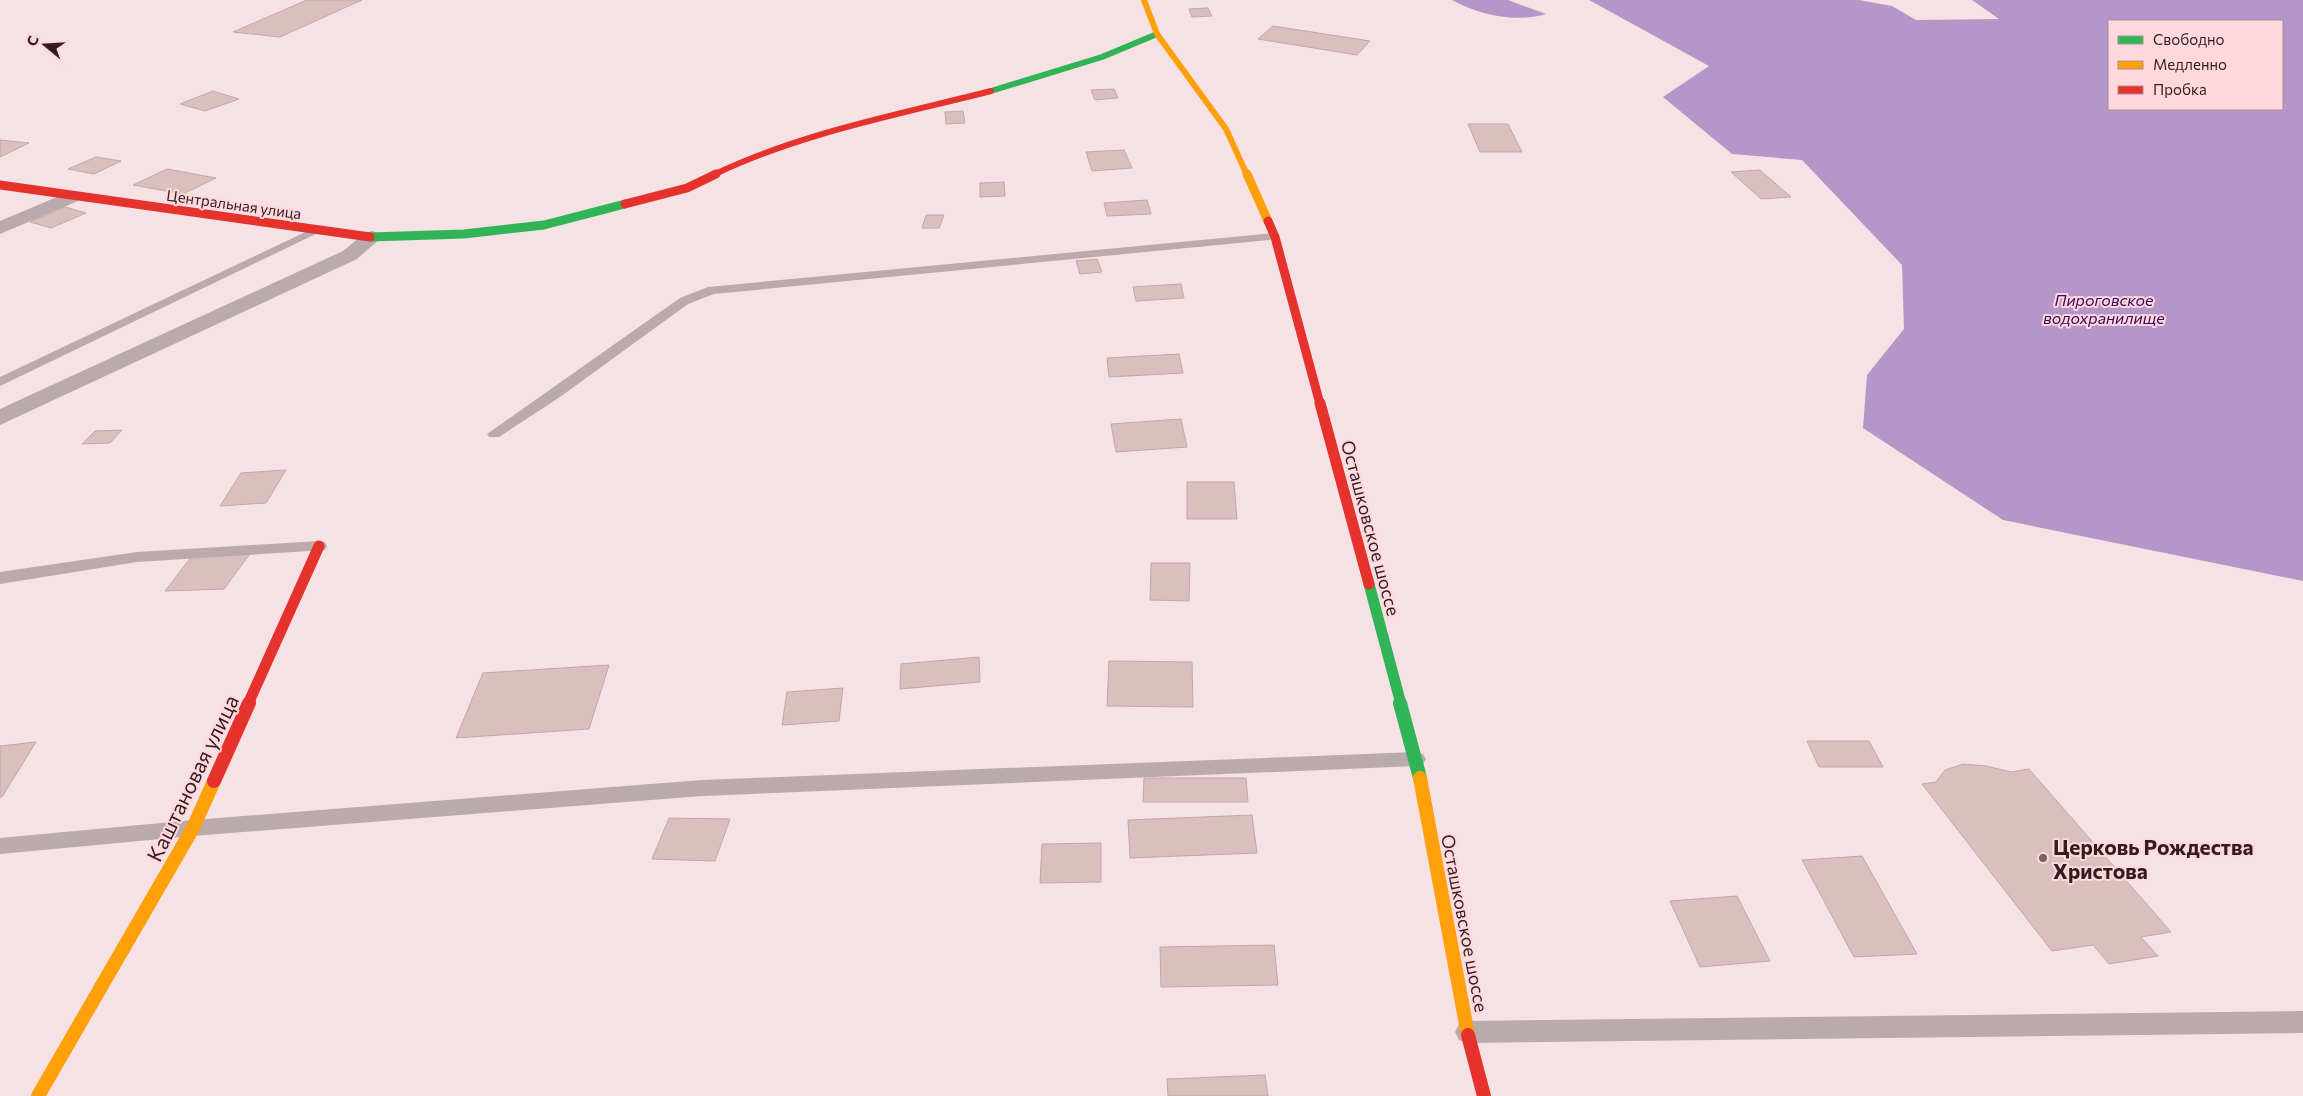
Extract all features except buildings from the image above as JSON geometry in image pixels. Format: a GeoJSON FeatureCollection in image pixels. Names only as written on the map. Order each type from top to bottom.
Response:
{"type":"FeatureCollection","features":[{"type":"Feature","properties":{"kind":"street","name":"Осташковское шоссе"},"geometry":{"type":"LineString","coordinates":[[1144,0],[1157,34],[1226,129],[1275,237],[1416,758],[1467,1032],[1484,1096]]}},
{"type":"Feature","properties":{"kind":"street","name":"Центральная улица"},"geometry":{"type":"LineString","coordinates":[[0,186],[372,237],[464,234],[544,225],[687,188],[743,161],[804,139],[1018,84],[1102,57],[1157,34]]}},
{"type":"Feature","properties":{"kind":"street"},"geometry":{"type":"LineString","coordinates":[[0,228],[72,197]]}},
{"type":"Feature","properties":{"kind":"street"},"geometry":{"type":"LineString","coordinates":[[0,418],[350,255],[372,237]]}},
{"type":"Feature","properties":{"kind":"street","name":"Каштановая улица"},"geometry":{"type":"LineString","coordinates":[[38,1096],[193,828],[319,546]]}},
{"type":"Feature","properties":{"kind":"lane"},"geometry":{"type":"LineString","coordinates":[[0,382],[316,230]]}},
{"type":"Feature","properties":{"kind":"lane"},"geometry":{"type":"LineString","coordinates":[[494,434],[555,394],[684,301],[712,290],[1275,237]]}},
{"type":"Feature","properties":{"kind":"lane"},"geometry":{"type":"LineString","coordinates":[[0,578],[137,557],[319,546]]}},
{"type":"Feature","properties":{"kind":"lane"},"geometry":{"type":"LineString","coordinates":[[0,846],[193,828],[702,788],[1416,758]]}},
{"type":"Feature","properties":{"kind":"lane"},"geometry":{"type":"LineString","coordinates":[[1467,1032],[2303,1022]]}},
{"type":"Feature","properties":{"kind":"water"},"geometry":{"type":"Polygon","coordinates":[[[1452,0],[1508,0],[1546,14],[1522,18],[1498,16],[1474,10],[1452,0]]]}},
{"type":"Feature","properties":{"kind":"water","name":"Пироговское водохранилище"},"geometry":{"type":"Polygon","coordinates":[[[1589,0],[1859,0],[1892,6],[1916,20],[1999,19],[1972,0],[2303,0],[2303,581],[2003,520],[1863,428],[1867,375],[1904,329],[1902,265],[1802,160],[1732,154],[1663,97],[1709,66],[1589,0]]]}},
{"type":"Feature","properties":{"kind":"traffic: fast"},"geometry":{"type":"LineString","coordinates":[[991,91],[1102,57],[1157,34]]}},
{"type":"Feature","properties":{"kind":"traffic: fast"},"geometry":{"type":"LineString","coordinates":[[370,237],[464,234],[544,225],[625,204]]}},
{"type":"Feature","properties":{"kind":"traffic: fast"},"geometry":{"type":"LineString","coordinates":[[1369,584],[1420,778]]}},
{"type":"Feature","properties":{"kind":"traffic: slow"},"geometry":{"type":"LineString","coordinates":[[1144,0],[1157,34],[1226,129],[1268,221]]}},
{"type":"Feature","properties":{"kind":"traffic: slow"},"geometry":{"type":"LineString","coordinates":[[1420,778],[1468,1035]]}},
{"type":"Feature","properties":{"kind":"traffic: slow"},"geometry":{"type":"LineString","coordinates":[[38,1096],[193,828],[214,781]]}},
{"type":"Feature","properties":{"kind":"traffic: jam"},"geometry":{"type":"LineString","coordinates":[[625,204],[687,188],[743,161],[804,139],[991,91]]}},
{"type":"Feature","properties":{"kind":"traffic: jam"},"geometry":{"type":"LineString","coordinates":[[0,185],[370,237]]}},
{"type":"Feature","properties":{"kind":"traffic: jam"},"geometry":{"type":"LineString","coordinates":[[1268,221],[1275,237],[1369,584]]}},
{"type":"Feature","properties":{"kind":"traffic: jam"},"geometry":{"type":"LineString","coordinates":[[214,781],[319,546]]}},
{"type":"Feature","properties":{"kind":"traffic: jam"},"geometry":{"type":"LineString","coordinates":[[1468,1035],[1484,1096]]}},
{"type":"Feature","properties":{"kind":"place","name":"Церковь Рождества Христова"},"geometry":{"type":"Point","coordinates":[2043,858]}}]}
